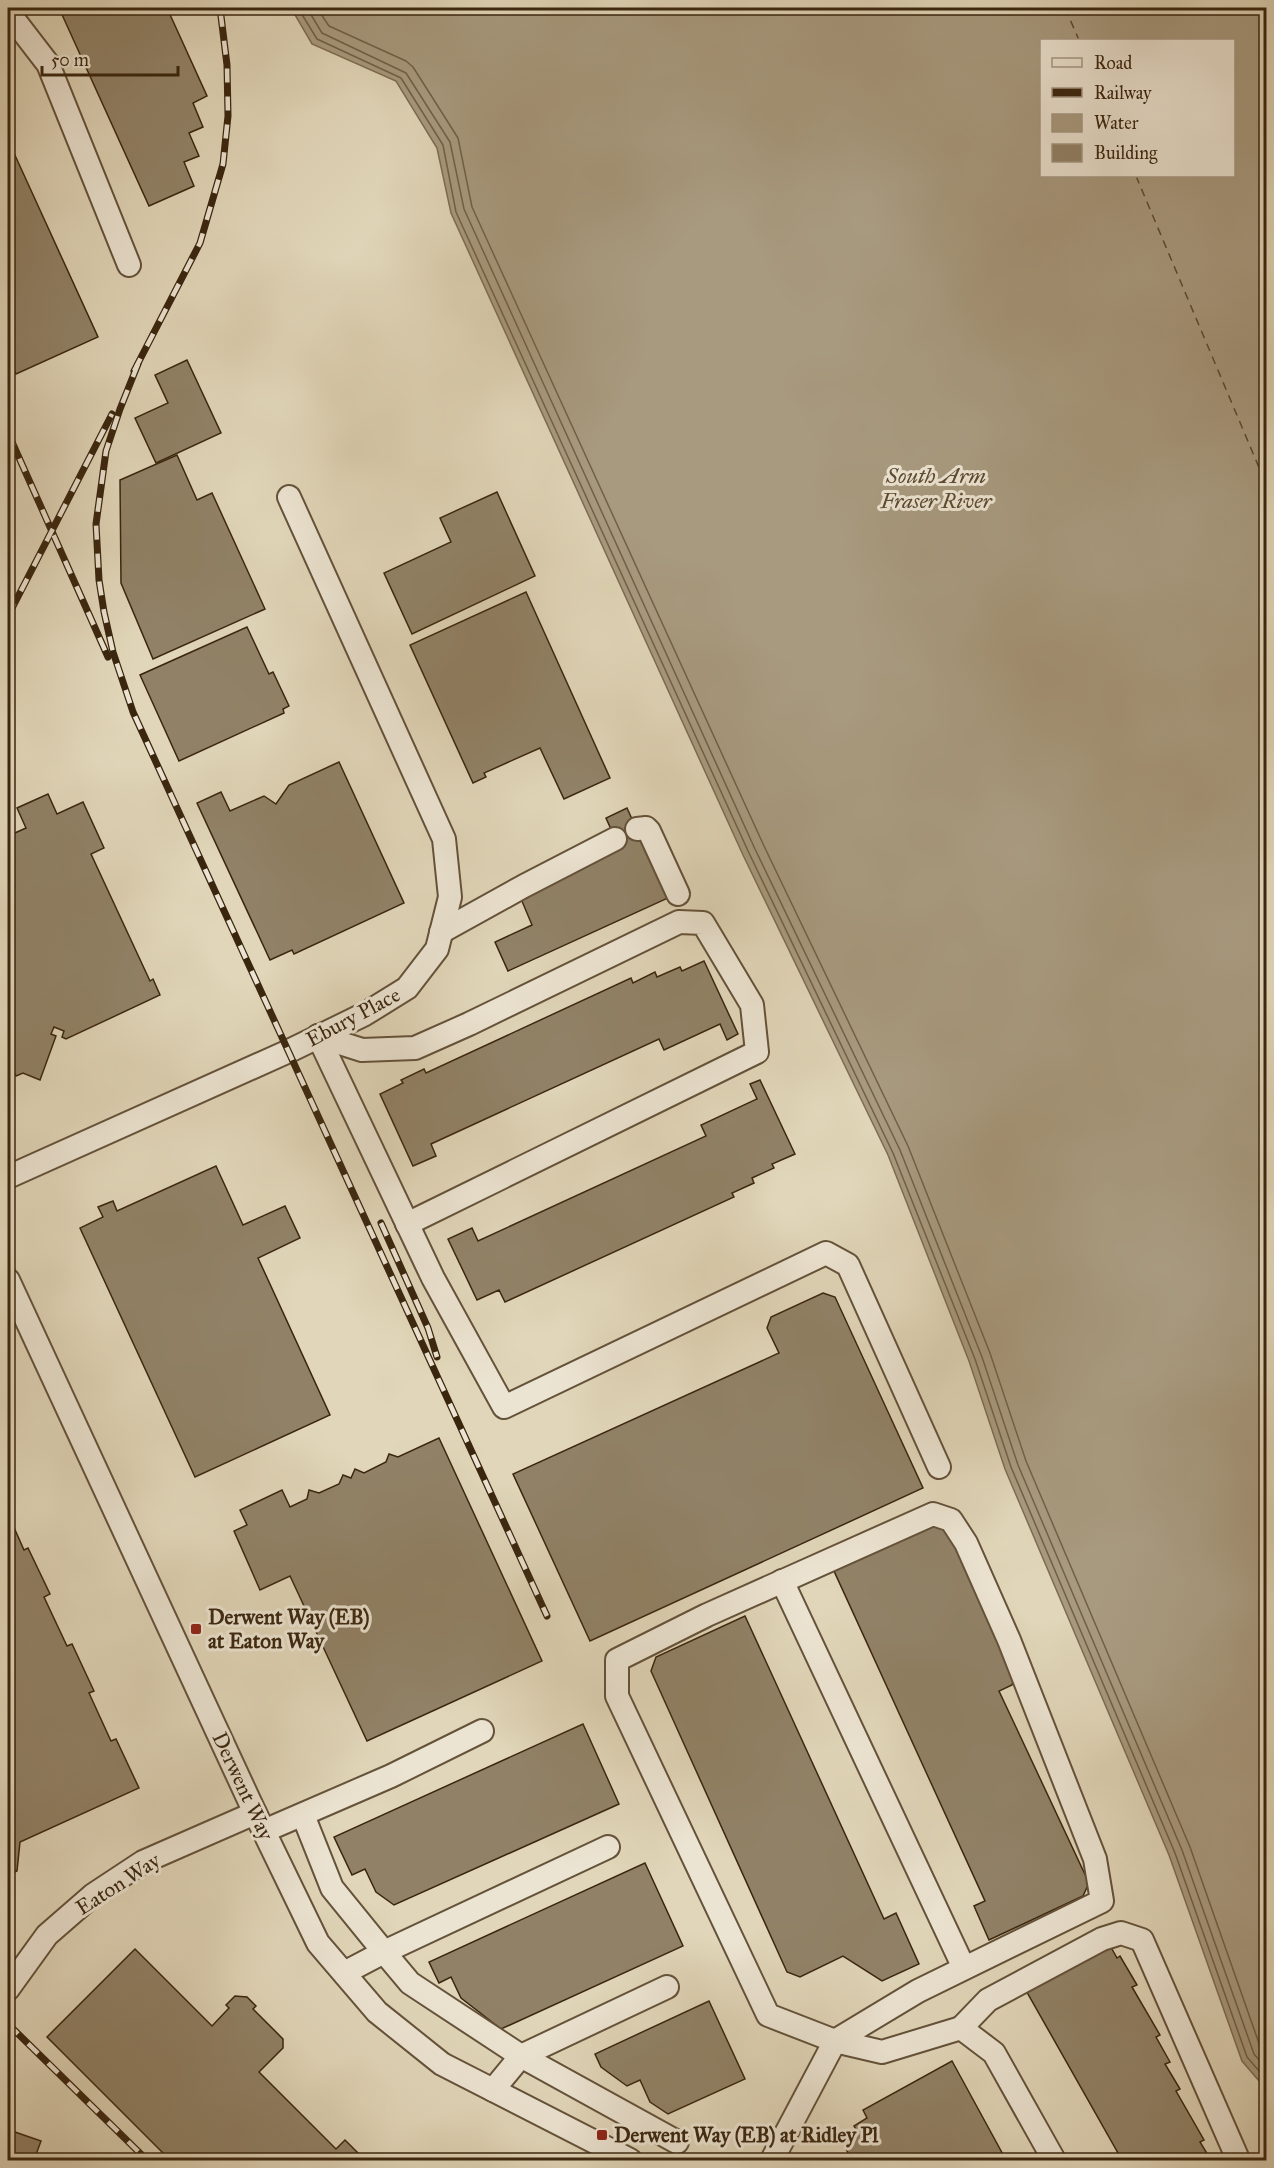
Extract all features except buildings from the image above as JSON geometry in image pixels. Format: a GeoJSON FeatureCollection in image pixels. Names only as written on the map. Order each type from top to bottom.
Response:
{"type":"FeatureCollection","features":[{"type":"Feature","properties":{"kind":"street"},"geometry":{"type":"LineString","coordinates":[[8,12],[48,64],[129,265]]}},
{"type":"Feature","properties":{"kind":"street","name":"Ebury Place"},"geometry":{"type":"LineString","coordinates":[[8,1177],[366,1014],[407,988],[437,949],[450,897],[444,838],[289,497]]}},
{"type":"Feature","properties":{"kind":"street"},"geometry":{"type":"LineString","coordinates":[[637,829],[646,828],[649,831],[678,894]]}},
{"type":"Feature","properties":{"kind":"street"},"geometry":{"type":"LineString","coordinates":[[441,932],[615,839]]}},
{"type":"Feature","properties":{"kind":"street"},"geometry":{"type":"LineString","coordinates":[[318,1036],[362,1050],[415,1048],[679,922],[704,923],[752,1005],[757,1052],[407,1224]]}},
{"type":"Feature","properties":{"kind":"street"},"geometry":{"type":"LineString","coordinates":[[318,1036],[433,1278],[504,1407],[826,1253],[848,1265],[939,1467]]}},
{"type":"Feature","properties":{"kind":"street","name":"Derwent Way"},"geometry":{"type":"LineString","coordinates":[[8,1280],[318,1943],[377,2012],[442,2064],[630,2160]]}},
{"type":"Feature","properties":{"kind":"street"},"geometry":{"type":"LineString","coordinates":[[772,2160],[835,2041],[918,1991],[1102,1901],[1095,1859],[1009,1640],[966,1543],[951,1520],[933,1514],[707,1615],[616,1660],[617,1696],[768,2015],[835,2041],[882,2052],[961,2028],[988,2000],[1102,1939],[1121,1933],[1142,1940],[1237,2157]]}},
{"type":"Feature","properties":{"kind":"street"},"geometry":{"type":"LineString","coordinates":[[782,1581],[964,1968]]}},
{"type":"Feature","properties":{"kind":"street","name":"Eaton Way"},"geometry":{"type":"LineString","coordinates":[[8,1989],[47,1935],[93,1895],[143,1862],[260,1822],[303,1815],[482,1731]]}},
{"type":"Feature","properties":{"kind":"street"},"geometry":{"type":"LineString","coordinates":[[303,1815],[332,1888],[410,1983],[521,2056],[677,2142]]}},
{"type":"Feature","properties":{"kind":"street"},"geometry":{"type":"LineString","coordinates":[[344,1973],[608,1847]]}},
{"type":"Feature","properties":{"kind":"street"},"geometry":{"type":"LineString","coordinates":[[493,2090],[521,2056],[667,1987]]}},
{"type":"Feature","properties":{"kind":"street"},"geometry":{"type":"LineString","coordinates":[[961,2028],[994,2053],[1054,2160]]}},
{"type":"Feature","properties":{"kind":"water","name":"South Arm Fraser River"},"geometry":{"type":"Polygon","coordinates":[[[291,8],[1266,8],[1266,2089],[1242,2061],[1169,1855],[1005,1469],[969,1361],[888,1155],[743,855],[451,213],[437,148],[396,81],[312,44],[291,8]]]}},
{"type":"Feature","properties":{"kind":"ferry route"},"geometry":{"type":"LineString","coordinates":[[1065,8],[1079,39]]}},
{"type":"Feature","properties":{"kind":"ferry route"},"geometry":{"type":"LineString","coordinates":[[1136,177],[1266,484]]}},
{"type":"Feature","properties":{"kind":"railway"},"geometry":{"type":"LineString","coordinates":[[134,371],[200,243],[223,164],[228,116],[227,65],[220,8]]}},
{"type":"Feature","properties":{"kind":"railway"},"geometry":{"type":"LineString","coordinates":[[138,364],[106,451],[96,524],[99,580],[113,652],[133,712],[547,1616]]}},
{"type":"Feature","properties":{"kind":"railway"},"geometry":{"type":"LineString","coordinates":[[8,616],[112,414]]}},
{"type":"Feature","properties":{"kind":"railway"},"geometry":{"type":"LineString","coordinates":[[8,433],[108,657]]}},
{"type":"Feature","properties":{"kind":"railway"},"geometry":{"type":"LineString","coordinates":[[381,1223],[428,1328],[437,1357]]}},
{"type":"Feature","properties":{"kind":"railway"},"geometry":{"type":"LineString","coordinates":[[8,2024],[147,2160]]}},
{"type":"Feature","properties":{"kind":"place","name":"Derwent Way (EB) at Eaton Way"},"geometry":{"type":"Point","coordinates":[196,1629]}},
{"type":"Feature","properties":{"kind":"place","name":"Derwent Way (EB) at Ridley Pl"},"geometry":{"type":"Point","coordinates":[602,2135]}}]}
